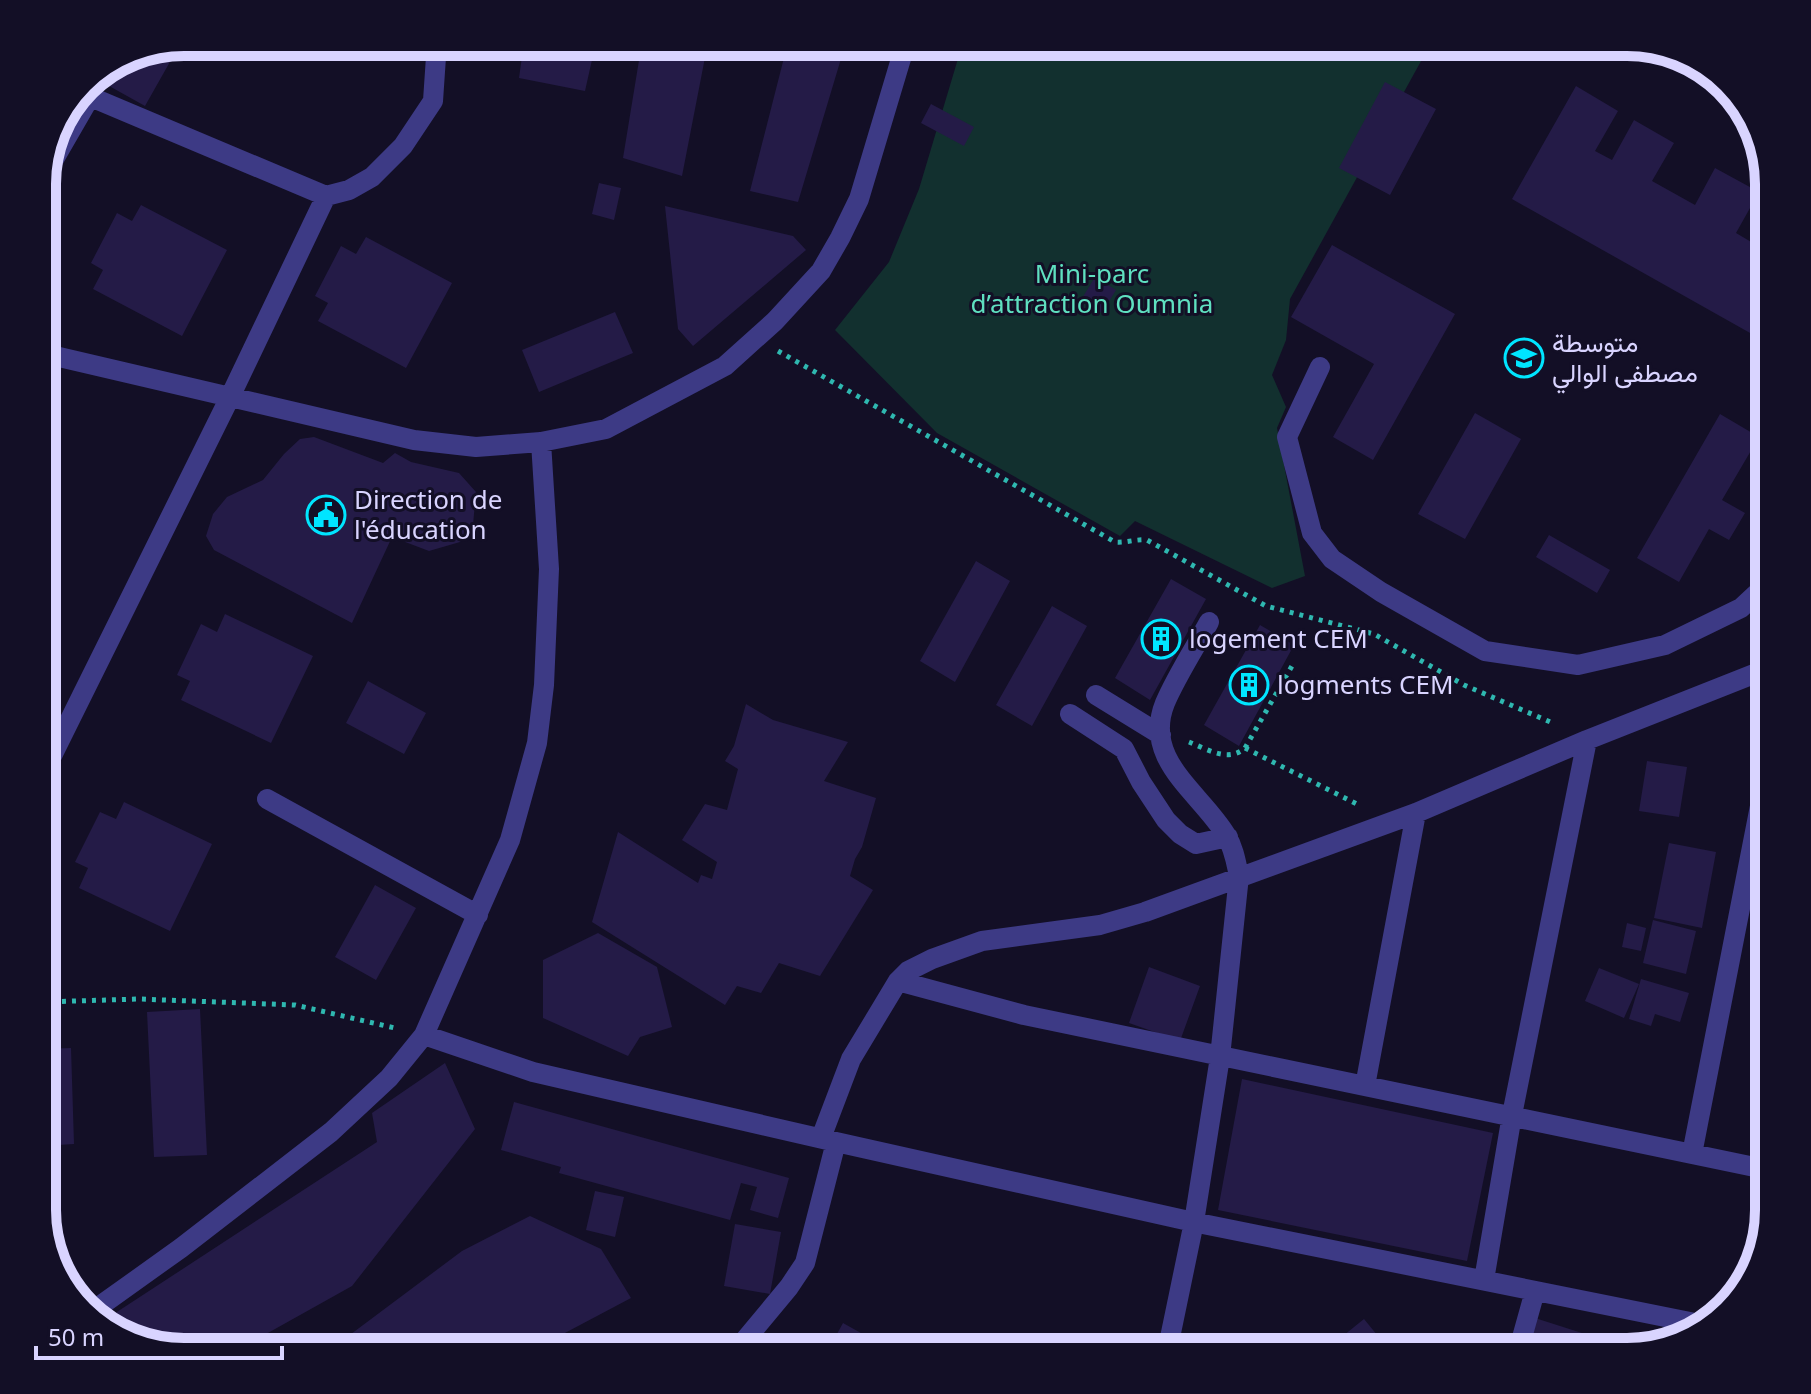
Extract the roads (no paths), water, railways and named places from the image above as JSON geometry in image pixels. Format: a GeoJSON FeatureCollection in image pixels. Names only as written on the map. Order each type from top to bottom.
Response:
{"type":"FeatureCollection","features":[{"type":"Feature","properties":{"kind":"street"},"geometry":{"type":"LineString","coordinates":[[91,97],[326,196],[349,190],[372,177],[403,146],[433,101],[436,56]]}},
{"type":"Feature","properties":{"kind":"street"},"geometry":{"type":"LineString","coordinates":[[56,356],[414,440],[476,447],[541,442],[606,429],[725,366],[756,339],[821,271],[859,199],[902,56]]}},
{"type":"Feature","properties":{"kind":"street"},"geometry":{"type":"LineString","coordinates":[[56,748],[326,196]]}},
{"type":"Feature","properties":{"kind":"street"},"geometry":{"type":"LineString","coordinates":[[1320,367],[1287,437],[1312,533],[1332,559],[1381,592],[1485,651],[1578,665],[1665,645],[1741,608],[1755,595]]}},
{"type":"Feature","properties":{"kind":"street"},"geometry":{"type":"LineString","coordinates":[[100,1306],[181,1248],[331,1132],[389,1078],[424,1035],[510,840],[537,743],[544,685],[549,569],[541,442]]}},
{"type":"Feature","properties":{"kind":"street"},"geometry":{"type":"LineString","coordinates":[[1170,1338],[1194,1222],[1220,1057],[1239,876],[1228,837],[1170,768],[1161,735],[1165,704],[1209,622]]}},
{"type":"Feature","properties":{"kind":"street"},"geometry":{"type":"LineString","coordinates":[[747,1338],[805,1263],[828,1140],[851,1059],[898,981],[919,965],[982,941],[1100,925],[1145,912],[1416,813],[1587,740],[1755,674]]}},
{"type":"Feature","properties":{"kind":"street"},"geometry":{"type":"LineString","coordinates":[[1096,695],[1161,735]]}},
{"type":"Feature","properties":{"kind":"street"},"geometry":{"type":"LineString","coordinates":[[1070,714],[1124,749],[1166,820],[1180,834],[1196,844],[1228,837]]}},
{"type":"Feature","properties":{"kind":"street"},"geometry":{"type":"LineString","coordinates":[[1484,1280],[1512,1115],[1587,740]]}},
{"type":"Feature","properties":{"kind":"street"},"geometry":{"type":"LineString","coordinates":[[267,799],[478,915]]}},
{"type":"Feature","properties":{"kind":"street"},"geometry":{"type":"LineString","coordinates":[[1365,1086],[1416,813]]}},
{"type":"Feature","properties":{"kind":"street"},"geometry":{"type":"LineString","coordinates":[[1692,1154],[1755,832]]}},
{"type":"Feature","properties":{"kind":"street"},"geometry":{"type":"LineString","coordinates":[[898,981],[1024,1015],[1755,1167]]}},
{"type":"Feature","properties":{"kind":"street"},"geometry":{"type":"LineString","coordinates":[[424,1035],[533,1072],[828,1140],[1194,1222],[1687,1323]]}},
{"type":"Feature","properties":{"kind":"street"},"geometry":{"type":"LineString","coordinates":[[1522,1338],[1535,1291]]}},
{"type":"Feature","properties":{"kind":"place","name":"متوسطة مصطفى الوالي"},"geometry":{"type":"Point","coordinates":[1524,358]}},
{"type":"Feature","properties":{"kind":"place","name":"Direction de l'éducation"},"geometry":{"type":"Point","coordinates":[326,515]}},
{"type":"Feature","properties":{"kind":"place","name":"logement CEM"},"geometry":{"type":"Point","coordinates":[1161,639]}},
{"type":"Feature","properties":{"kind":"place","name":"logments CEM"},"geometry":{"type":"Point","coordinates":[1249,685]}},
{"type":"Feature","properties":{"kind":"park label","name":"Mini-parc d’attraction Oumnia"},"geometry":{"type":"Point","coordinates":[1092,289]}}]}
